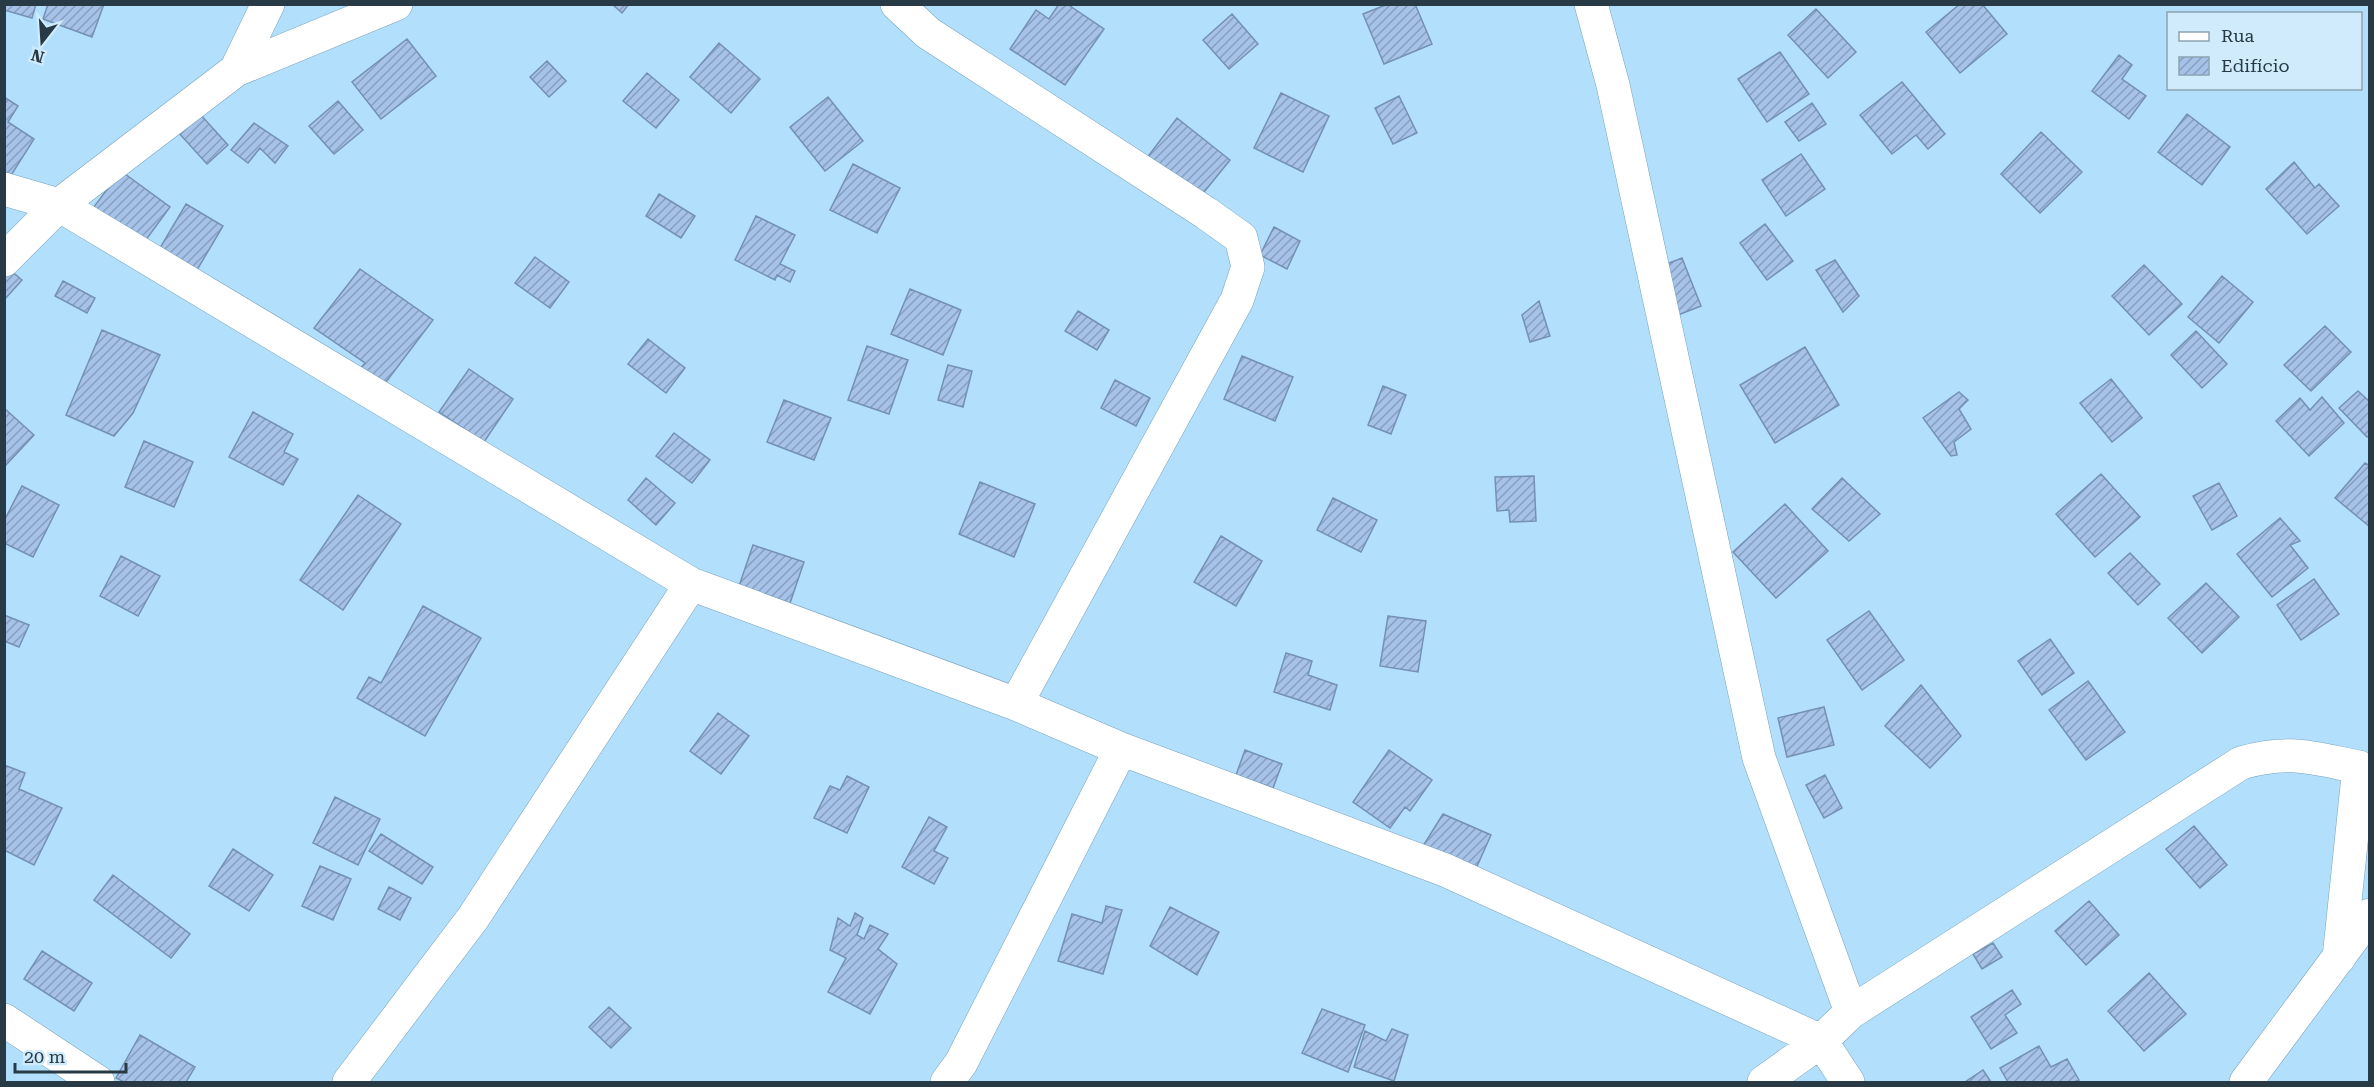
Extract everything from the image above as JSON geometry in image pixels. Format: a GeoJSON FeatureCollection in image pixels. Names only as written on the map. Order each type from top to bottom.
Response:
{"type":"FeatureCollection","features":[{"type":"Feature","properties":{"kind":"street"},"geometry":{"type":"LineString","coordinates":[[236,70],[268,4]]}},
{"type":"Feature","properties":{"kind":"street"},"geometry":{"type":"LineString","coordinates":[[4,260],[59,205],[236,70],[396,4]]}},
{"type":"Feature","properties":{"kind":"street"},"geometry":{"type":"LineString","coordinates":[[897,4],[928,33],[1241,238],[1248,267],[1237,300],[1016,704]]}},
{"type":"Feature","properties":{"kind":"street"},"geometry":{"type":"LineString","coordinates":[[1591,4],[1612,85],[1759,758],[1851,1012]]}},
{"type":"Feature","properties":{"kind":"street"},"geometry":{"type":"LineString","coordinates":[[4,189],[59,205],[691,584],[1016,704],[1121,749],[1444,870],[1821,1041],[1848,1083]]}},
{"type":"Feature","properties":{"kind":"street"},"geometry":{"type":"LineString","coordinates":[[349,1083],[473,918],[691,584]]}},
{"type":"Feature","properties":{"kind":"street"},"geometry":{"type":"LineString","coordinates":[[947,1083],[961,1063],[1121,749]]}},
{"type":"Feature","properties":{"kind":"street"},"geometry":{"type":"LineString","coordinates":[[1764,1083],[1821,1041],[1851,1012],[2241,763],[2266,755],[2293,754],[2364,769],[2339,958]]}},
{"type":"Feature","properties":{"kind":"street"},"geometry":{"type":"LineString","coordinates":[[2246,1083],[2370,915]]}},
{"type":"Feature","properties":{"kind":"street"},"geometry":{"type":"LineString","coordinates":[[4,1020],[98,1083]]}},
{"type":"Feature","properties":{"kind":"building"},"geometry":{"type":"Polygon","coordinates":[[[4,4],[36,4],[32,18],[4,10],[4,4]]]}},
{"type":"Feature","properties":{"kind":"building"},"geometry":{"type":"Polygon","coordinates":[[[48,4],[104,4],[92,37],[43,19],[48,4]]]}},
{"type":"Feature","properties":{"kind":"building"},"geometry":{"type":"Polygon","coordinates":[[[612,4],[629,4],[622,13],[612,4]]]}},
{"type":"Feature","properties":{"kind":"building"},"geometry":{"type":"Polygon","coordinates":[[[1059,4],[1067,4],[1104,29],[1065,85],[1010,49],[1036,10],[1049,19],[1059,4]]]}},
{"type":"Feature","properties":{"kind":"building"},"geometry":{"type":"Polygon","coordinates":[[[1388,4],[1415,4],[1432,44],[1384,64],[1363,14],[1388,4]]]}},
{"type":"Feature","properties":{"kind":"building"},"geometry":{"type":"Polygon","coordinates":[[[1960,4],[1982,4],[2007,34],[1960,73],[1926,32],[1960,4]]]}},
{"type":"Feature","properties":{"kind":"building"},"geometry":{"type":"Polygon","coordinates":[[[1816,9],[1856,52],[1828,78],[1788,35],[1816,9]]]}},
{"type":"Feature","properties":{"kind":"building"},"geometry":{"type":"Polygon","coordinates":[[[1232,14],[1258,44],[1229,69],[1203,40],[1232,14]]]}},
{"type":"Feature","properties":{"kind":"building"},"geometry":{"type":"Polygon","coordinates":[[[407,39],[436,76],[381,119],[352,82],[407,39]]]}},
{"type":"Feature","properties":{"kind":"building"},"geometry":{"type":"Polygon","coordinates":[[[719,43],[760,79],[731,113],[690,77],[719,43]]]}},
{"type":"Feature","properties":{"kind":"building"},"geometry":{"type":"Polygon","coordinates":[[[1780,52],[1809,94],[1767,122],[1738,79],[1780,52]]]}},
{"type":"Feature","properties":{"kind":"building"},"geometry":{"type":"Polygon","coordinates":[[[2119,55],[2132,65],[2122,79],[2146,96],[2129,119],[2092,91],[2119,55]]]}},
{"type":"Feature","properties":{"kind":"building"},"geometry":{"type":"Polygon","coordinates":[[[547,61],[566,81],[549,97],[530,77],[547,61]]]}},
{"type":"Feature","properties":{"kind":"building"},"geometry":{"type":"Polygon","coordinates":[[[647,73],[679,100],[656,128],[623,101],[647,73]]]}},
{"type":"Feature","properties":{"kind":"building"},"geometry":{"type":"Polygon","coordinates":[[[1902,82],[1945,134],[1928,149],[1916,135],[1892,154],[1860,115],[1902,82]]]}},
{"type":"Feature","properties":{"kind":"building"},"geometry":{"type":"Polygon","coordinates":[[[1281,93],[1329,116],[1303,172],[1254,148],[1281,93]]]}},
{"type":"Feature","properties":{"kind":"building"},"geometry":{"type":"Polygon","coordinates":[[[1399,96],[1417,133],[1393,144],[1375,108],[1399,96]]]}},
{"type":"Feature","properties":{"kind":"building"},"geometry":{"type":"Polygon","coordinates":[[[4,97],[18,106],[8,122],[34,139],[10,177],[4,173],[4,97]]]}},
{"type":"Feature","properties":{"kind":"building"},"geometry":{"type":"Polygon","coordinates":[[[828,97],[863,141],[825,171],[790,127],[828,97]]]}},
{"type":"Feature","properties":{"kind":"building"},"geometry":{"type":"Polygon","coordinates":[[[338,101],[363,130],[334,154],[309,126],[338,101]]]}},
{"type":"Feature","properties":{"kind":"building"},"geometry":{"type":"Polygon","coordinates":[[[1812,103],[1826,124],[1799,141],[1785,122],[1812,103]]]}},
{"type":"Feature","properties":{"kind":"building"},"geometry":{"type":"Polygon","coordinates":[[[199,113],[228,145],[207,164],[178,132],[199,113]]]}},
{"type":"Feature","properties":{"kind":"building"},"geometry":{"type":"Polygon","coordinates":[[[2187,114],[2230,147],[2202,185],[2158,152],[2187,114]]]}},
{"type":"Feature","properties":{"kind":"building"},"geometry":{"type":"Polygon","coordinates":[[[1177,118],[1230,160],[1196,202],[1143,163],[1177,118]]]}},
{"type":"Feature","properties":{"kind":"building"},"geometry":{"type":"Polygon","coordinates":[[[254,123],[288,146],[275,163],[260,148],[248,163],[231,150],[254,123]]]}},
{"type":"Feature","properties":{"kind":"building"},"geometry":{"type":"Polygon","coordinates":[[[2041,132],[2082,172],[2040,213],[2001,174],[2041,132]]]}},
{"type":"Feature","properties":{"kind":"building"},"geometry":{"type":"Polygon","coordinates":[[[1801,154],[1825,189],[1786,216],[1762,180],[1801,154]]]}},
{"type":"Feature","properties":{"kind":"building"},"geometry":{"type":"Polygon","coordinates":[[[2294,162],[2315,188],[2319,184],[2339,206],[2307,234],[2266,189],[2294,162]]]}},
{"type":"Feature","properties":{"kind":"building"},"geometry":{"type":"Polygon","coordinates":[[[853,164],[900,188],[877,233],[830,210],[853,164]]]}},
{"type":"Feature","properties":{"kind":"building"},"geometry":{"type":"Polygon","coordinates":[[[121,171],[170,207],[140,248],[90,212],[121,171]]]}},
{"type":"Feature","properties":{"kind":"building"},"geometry":{"type":"Polygon","coordinates":[[[659,194],[695,216],[681,238],[646,216],[659,194]]]}},
{"type":"Feature","properties":{"kind":"building"},"geometry":{"type":"Polygon","coordinates":[[[186,204],[223,226],[194,275],[157,253],[186,204]]]}},
{"type":"Feature","properties":{"kind":"building"},"geometry":{"type":"Polygon","coordinates":[[[756,216],[795,235],[780,264],[795,271],[790,282],[777,275],[775,280],[735,260],[756,216]]]}},
{"type":"Feature","properties":{"kind":"building"},"geometry":{"type":"Polygon","coordinates":[[[1765,224],[1793,261],[1767,280],[1740,243],[1765,224]]]}},
{"type":"Feature","properties":{"kind":"building"},"geometry":{"type":"Polygon","coordinates":[[[1274,227],[1300,241],[1287,269],[1260,255],[1274,227]]]}},
{"type":"Feature","properties":{"kind":"building"},"geometry":{"type":"Polygon","coordinates":[[[535,257],[569,282],[550,308],[515,283],[535,257]]]}},
{"type":"Feature","properties":{"kind":"building"},"geometry":{"type":"Polygon","coordinates":[[[1682,258],[1701,306],[1678,315],[1659,267],[1682,258]]]}},
{"type":"Feature","properties":{"kind":"building"},"geometry":{"type":"Polygon","coordinates":[[[1835,260],[1859,296],[1843,312],[1816,270],[1835,260]]]}},
{"type":"Feature","properties":{"kind":"building"},"geometry":{"type":"Polygon","coordinates":[[[4,265],[22,280],[4,300],[4,265]]]}},
{"type":"Feature","properties":{"kind":"building"},"geometry":{"type":"Polygon","coordinates":[[[2144,265],[2182,304],[2149,335],[2112,296],[2144,265]]]}},
{"type":"Feature","properties":{"kind":"building"},"geometry":{"type":"Polygon","coordinates":[[[360,269],[433,320],[383,386],[358,371],[365,363],[314,328],[360,269]]]}},
{"type":"Feature","properties":{"kind":"building"},"geometry":{"type":"Polygon","coordinates":[[[2222,276],[2253,302],[2219,343],[2188,317],[2222,276]]]}},
{"type":"Feature","properties":{"kind":"building"},"geometry":{"type":"Polygon","coordinates":[[[63,281],[95,298],[87,313],[55,296],[63,281]]]}},
{"type":"Feature","properties":{"kind":"building"},"geometry":{"type":"Polygon","coordinates":[[[910,289],[961,310],[943,355],[891,334],[910,289]]]}},
{"type":"Feature","properties":{"kind":"building"},"geometry":{"type":"Polygon","coordinates":[[[1539,301],[1550,336],[1530,342],[1522,315],[1539,301]]]}},
{"type":"Feature","properties":{"kind":"building"},"geometry":{"type":"Polygon","coordinates":[[[1078,311],[1109,330],[1097,350],[1065,331],[1078,311]]]}},
{"type":"Feature","properties":{"kind":"building"},"geometry":{"type":"Polygon","coordinates":[[[2325,326],[2351,352],[2311,391],[2284,365],[2325,326]]]}},
{"type":"Feature","properties":{"kind":"building"},"geometry":{"type":"Polygon","coordinates":[[[102,330],[160,355],[133,413],[114,436],[66,415],[102,330]]]}},
{"type":"Feature","properties":{"kind":"building"},"geometry":{"type":"Polygon","coordinates":[[[2196,331],[2227,364],[2202,388],[2171,355],[2196,331]]]}},
{"type":"Feature","properties":{"kind":"building"},"geometry":{"type":"Polygon","coordinates":[[[648,339],[685,368],[666,393],[628,364],[648,339]]]}},
{"type":"Feature","properties":{"kind":"building"},"geometry":{"type":"Polygon","coordinates":[[[867,346],[908,360],[889,414],[848,400],[867,346]]]}},
{"type":"Feature","properties":{"kind":"building"},"geometry":{"type":"Polygon","coordinates":[[[1805,347],[1839,405],[1775,443],[1740,385],[1805,347]]]}},
{"type":"Feature","properties":{"kind":"building"},"geometry":{"type":"Polygon","coordinates":[[[1242,356],[1293,377],[1275,421],[1224,399],[1242,356]]]}},
{"type":"Feature","properties":{"kind":"building"},"geometry":{"type":"Polygon","coordinates":[[[948,365],[972,371],[963,407],[938,400],[948,365]]]}},
{"type":"Feature","properties":{"kind":"building"},"geometry":{"type":"Polygon","coordinates":[[[469,369],[513,399],[484,442],[439,412],[469,369]]]}},
{"type":"Feature","properties":{"kind":"building"},"geometry":{"type":"Polygon","coordinates":[[[2111,379],[2142,418],[2112,442],[2080,403],[2111,379]]]}},
{"type":"Feature","properties":{"kind":"building"},"geometry":{"type":"Polygon","coordinates":[[[1115,380],[1150,398],[1136,426],[1101,408],[1115,380]]]}},
{"type":"Feature","properties":{"kind":"building"},"geometry":{"type":"Polygon","coordinates":[[[1383,386],[1406,395],[1391,434],[1368,425],[1383,386]]]}},
{"type":"Feature","properties":{"kind":"building"},"geometry":{"type":"Polygon","coordinates":[[[2358,391],[2370,402],[2370,435],[2367,437],[2339,408],[2358,391]]]}},
{"type":"Feature","properties":{"kind":"building"},"geometry":{"type":"Polygon","coordinates":[[[1959,392],[1968,400],[1959,409],[1971,429],[1954,442],[1957,455],[1951,456],[1923,418],[1959,392]]]}},
{"type":"Feature","properties":{"kind":"building"},"geometry":{"type":"Polygon","coordinates":[[[2322,397],[2344,423],[2309,456],[2276,421],[2300,398],[2310,410],[2322,397]]]}},
{"type":"Feature","properties":{"kind":"building"},"geometry":{"type":"Polygon","coordinates":[[[784,400],[831,418],[814,460],[767,442],[784,400]]]}},
{"type":"Feature","properties":{"kind":"building"},"geometry":{"type":"Polygon","coordinates":[[[4,408],[34,435],[4,467],[4,408]]]}},
{"type":"Feature","properties":{"kind":"building"},"geometry":{"type":"Polygon","coordinates":[[[253,412],[293,434],[284,452],[298,459],[283,485],[229,457],[253,412]]]}},
{"type":"Feature","properties":{"kind":"building"},"geometry":{"type":"Polygon","coordinates":[[[674,433],[710,460],[692,483],[656,456],[674,433]]]}},
{"type":"Feature","properties":{"kind":"building"},"geometry":{"type":"Polygon","coordinates":[[[144,441],[193,462],[174,507],[125,487],[144,441]]]}},
{"type":"Feature","properties":{"kind":"building"},"geometry":{"type":"Polygon","coordinates":[[[2365,463],[2370,466],[2370,527],[2335,498],[2365,463]]]}},
{"type":"Feature","properties":{"kind":"building"},"geometry":{"type":"Polygon","coordinates":[[[2101,474],[2140,517],[2095,557],[2056,514],[2101,474]]]}},
{"type":"Feature","properties":{"kind":"building"},"geometry":{"type":"Polygon","coordinates":[[[1534,476],[1536,521],[1510,522],[1509,510],[1497,511],[1495,477],[1534,476]]]}},
{"type":"Feature","properties":{"kind":"building"},"geometry":{"type":"Polygon","coordinates":[[[646,478],[675,503],[656,525],[628,500],[646,478]]]}},
{"type":"Feature","properties":{"kind":"building"},"geometry":{"type":"Polygon","coordinates":[[[1842,478],[1880,514],[1849,541],[1812,509],[1842,478]]]}},
{"type":"Feature","properties":{"kind":"building"},"geometry":{"type":"Polygon","coordinates":[[[980,482],[1035,504],[1014,557],[959,534],[980,482]]]}},
{"type":"Feature","properties":{"kind":"building"},"geometry":{"type":"Polygon","coordinates":[[[2219,483],[2237,516],[2212,530],[2193,496],[2219,483]]]}},
{"type":"Feature","properties":{"kind":"building"},"geometry":{"type":"Polygon","coordinates":[[[22,486],[59,505],[33,557],[4,543],[4,521],[22,486]]]}},
{"type":"Feature","properties":{"kind":"building"},"geometry":{"type":"Polygon","coordinates":[[[358,495],[401,524],[343,610],[300,580],[358,495]]]}},
{"type":"Feature","properties":{"kind":"building"},"geometry":{"type":"Polygon","coordinates":[[[1333,498],[1377,520],[1361,552],[1317,530],[1333,498]]]}},
{"type":"Feature","properties":{"kind":"building"},"geometry":{"type":"Polygon","coordinates":[[[1785,504],[1828,551],[1776,598],[1733,552],[1785,504]]]}},
{"type":"Feature","properties":{"kind":"building"},"geometry":{"type":"Polygon","coordinates":[[[2280,518],[2300,541],[2290,545],[2308,568],[2272,597],[2237,554],[2280,518]]]}},
{"type":"Feature","properties":{"kind":"building"},"geometry":{"type":"Polygon","coordinates":[[[1221,536],[1262,561],[1236,606],[1194,582],[1221,536]]]}},
{"type":"Feature","properties":{"kind":"building"},"geometry":{"type":"Polygon","coordinates":[[[753,545],[804,562],[788,609],[737,592],[753,545]]]}},
{"type":"Feature","properties":{"kind":"building"},"geometry":{"type":"Polygon","coordinates":[[[2130,553],[2160,584],[2138,605],[2108,573],[2130,553]]]}},
{"type":"Feature","properties":{"kind":"building"},"geometry":{"type":"Polygon","coordinates":[[[121,556],[160,576],[138,616],[100,596],[121,556]]]}},
{"type":"Feature","properties":{"kind":"building"},"geometry":{"type":"Polygon","coordinates":[[[2314,579],[2339,614],[2301,640],[2277,605],[2314,579]]]}},
{"type":"Feature","properties":{"kind":"building"},"geometry":{"type":"Polygon","coordinates":[[[2206,583],[2239,617],[2202,653],[2168,618],[2206,583]]]}},
{"type":"Feature","properties":{"kind":"building"},"geometry":{"type":"Polygon","coordinates":[[[423,606],[481,638],[425,736],[357,698],[369,677],[381,683],[423,606]]]}},
{"type":"Feature","properties":{"kind":"building"},"geometry":{"type":"Polygon","coordinates":[[[1869,611],[1904,660],[1862,690],[1827,640],[1869,611]]]}},
{"type":"Feature","properties":{"kind":"building"},"geometry":{"type":"Polygon","coordinates":[[[4,615],[29,625],[19,647],[4,641],[4,615]]]}},
{"type":"Feature","properties":{"kind":"building"},"geometry":{"type":"Polygon","coordinates":[[[1388,616],[1426,621],[1418,672],[1380,666],[1388,616]]]}},
{"type":"Feature","properties":{"kind":"building"},"geometry":{"type":"Polygon","coordinates":[[[2050,639],[2074,673],[2042,695],[2018,661],[2050,639]]]}},
{"type":"Feature","properties":{"kind":"building"},"geometry":{"type":"Polygon","coordinates":[[[1286,653],[1312,661],[1308,675],[1337,685],[1330,710],[1274,692],[1286,653]]]}},
{"type":"Feature","properties":{"kind":"building"},"geometry":{"type":"Polygon","coordinates":[[[2088,681],[2125,732],[2086,760],[2049,710],[2088,681]]]}},
{"type":"Feature","properties":{"kind":"building"},"geometry":{"type":"Polygon","coordinates":[[[1921,685],[1961,736],[1930,768],[1885,726],[1921,685]]]}},
{"type":"Feature","properties":{"kind":"building"},"geometry":{"type":"Polygon","coordinates":[[[1824,707],[1834,745],[1787,757],[1778,718],[1824,707]]]}},
{"type":"Feature","properties":{"kind":"building"},"geometry":{"type":"Polygon","coordinates":[[[718,713],[749,736],[721,774],[690,751],[718,713]]]}},
{"type":"Feature","properties":{"kind":"building"},"geometry":{"type":"Polygon","coordinates":[[[1245,750],[1282,764],[1273,788],[1236,775],[1245,750]]]}},
{"type":"Feature","properties":{"kind":"building"},"geometry":{"type":"Polygon","coordinates":[[[1389,750],[1432,780],[1410,811],[1405,807],[1390,828],[1353,802],[1389,750]]]}},
{"type":"Feature","properties":{"kind":"building"},"geometry":{"type":"Polygon","coordinates":[[[4,765],[25,773],[19,789],[62,808],[34,865],[4,850],[4,765]]]}},
{"type":"Feature","properties":{"kind":"building"},"geometry":{"type":"Polygon","coordinates":[[[1825,775],[1842,808],[1824,818],[1806,785],[1825,775]]]}},
{"type":"Feature","properties":{"kind":"building"},"geometry":{"type":"Polygon","coordinates":[[[847,776],[869,787],[847,833],[814,818],[830,786],[840,790],[847,776]]]}},
{"type":"Feature","properties":{"kind":"building"},"geometry":{"type":"Polygon","coordinates":[[[335,797],[380,819],[358,865],[313,843],[335,797]]]}},
{"type":"Feature","properties":{"kind":"building"},"geometry":{"type":"Polygon","coordinates":[[[1443,814],[1491,835],[1474,873],[1418,854],[1443,814]]]}},
{"type":"Feature","properties":{"kind":"building"},"geometry":{"type":"Polygon","coordinates":[[[929,817],[947,827],[934,851],[948,858],[934,884],[902,867],[929,817]]]}},
{"type":"Feature","properties":{"kind":"building"},"geometry":{"type":"Polygon","coordinates":[[[2194,826],[2227,865],[2200,888],[2166,849],[2194,826]]]}},
{"type":"Feature","properties":{"kind":"building"},"geometry":{"type":"Polygon","coordinates":[[[381,834],[433,867],[422,884],[369,851],[381,834]]]}},
{"type":"Feature","properties":{"kind":"building"},"geometry":{"type":"Polygon","coordinates":[[[233,849],[273,875],[249,911],[209,886],[233,849]]]}},
{"type":"Feature","properties":{"kind":"building"},"geometry":{"type":"Polygon","coordinates":[[[320,866],[351,879],[333,920],[302,906],[320,866]]]}},
{"type":"Feature","properties":{"kind":"building"},"geometry":{"type":"Polygon","coordinates":[[[113,875],[190,934],[171,958],[94,900],[113,875]]]}},
{"type":"Feature","properties":{"kind":"building"},"geometry":{"type":"Polygon","coordinates":[[[389,887],[411,898],[400,920],[378,909],[389,887]]]}},
{"type":"Feature","properties":{"kind":"building"},"geometry":{"type":"Polygon","coordinates":[[[2089,901],[2119,935],[2086,965],[2055,931],[2089,901]]]}},
{"type":"Feature","properties":{"kind":"building"},"geometry":{"type":"Polygon","coordinates":[[[1106,906],[1122,910],[1103,974],[1058,961],[1072,914],[1102,923],[1106,906]]]}},
{"type":"Feature","properties":{"kind":"building"},"geometry":{"type":"Polygon","coordinates":[[[1170,907],[1219,932],[1197,975],[1150,946],[1170,907]]]}},
{"type":"Feature","properties":{"kind":"building"},"geometry":{"type":"Polygon","coordinates":[[[855,913],[863,918],[857,935],[864,939],[870,925],[888,934],[878,949],[897,964],[870,1014],[828,992],[846,958],[830,950],[838,918],[850,926],[855,913]]]}},
{"type":"Feature","properties":{"kind":"building"},"geometry":{"type":"Polygon","coordinates":[[[1993,943],[2002,957],[1982,969],[1973,954],[1993,943]]]}},
{"type":"Feature","properties":{"kind":"building"},"geometry":{"type":"Polygon","coordinates":[[[42,951],[92,983],[74,1011],[24,979],[42,951]]]}},
{"type":"Feature","properties":{"kind":"building"},"geometry":{"type":"Polygon","coordinates":[[[2149,973],[2186,1014],[2144,1051],[2108,1011],[2149,973]]]}},
{"type":"Feature","properties":{"kind":"building"},"geometry":{"type":"Polygon","coordinates":[[[2012,990],[2021,1004],[2005,1015],[2017,1033],[1991,1049],[1971,1017],[2012,990]]]}},
{"type":"Feature","properties":{"kind":"building"},"geometry":{"type":"Polygon","coordinates":[[[609,1007],[631,1028],[611,1048],[589,1027],[609,1007]]]}},
{"type":"Feature","properties":{"kind":"building"},"geometry":{"type":"Polygon","coordinates":[[[1322,1009],[1365,1025],[1348,1072],[1302,1053],[1322,1009]]]}},
{"type":"Feature","properties":{"kind":"building"},"geometry":{"type":"Polygon","coordinates":[[[1392,1029],[1408,1035],[1394,1081],[1354,1067],[1365,1031],[1386,1041],[1392,1029]]]}},
{"type":"Feature","properties":{"kind":"building"},"geometry":{"type":"Polygon","coordinates":[[[140,1035],[195,1067],[186,1082],[124,1082],[116,1078],[140,1035]]]}},
{"type":"Feature","properties":{"kind":"building"},"geometry":{"type":"Polygon","coordinates":[[[2039,1046],[2051,1067],[2067,1059],[2079,1080],[2074,1082],[2008,1082],[2000,1068],[2039,1046]]]}},
{"type":"Feature","properties":{"kind":"building"},"geometry":{"type":"Polygon","coordinates":[[[1983,1070],[1991,1082],[1965,1082],[1983,1070]]]}}]}
